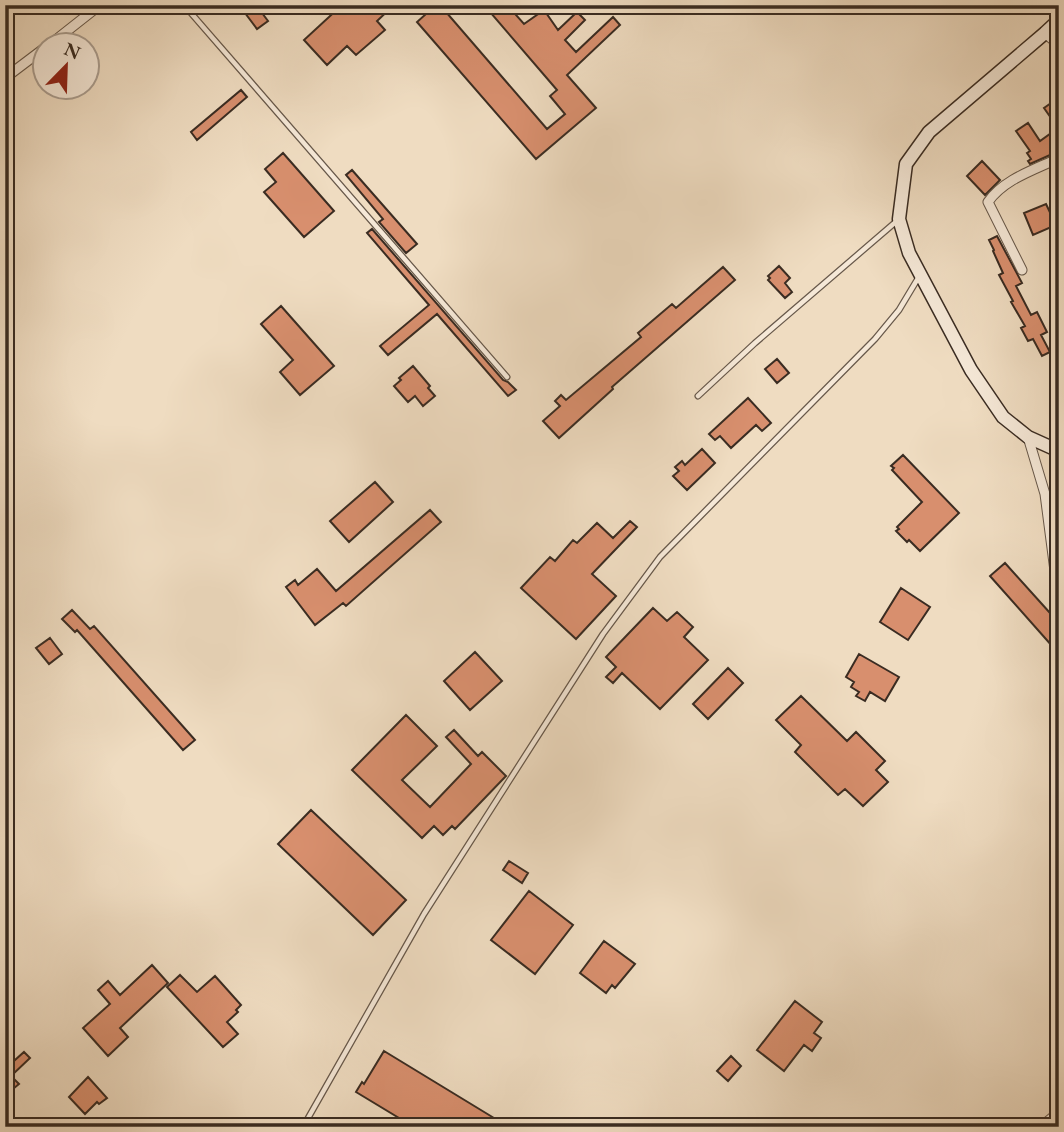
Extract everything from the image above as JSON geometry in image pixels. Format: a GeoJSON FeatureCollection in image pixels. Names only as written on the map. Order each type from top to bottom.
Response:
{"type":"FeatureCollection","features":[{"type":"Feature","properties":{"kind":"street"},"geometry":{"type":"LineString","coordinates":[[65,32],[100,5]]}},
{"type":"Feature","properties":{"kind":"street"},"geometry":{"type":"LineString","coordinates":[[1059,20],[929,132],[906,164],[899,219],[909,253],[920,275],[971,370],[1003,417],[1028,437],[1059,451]]}},
{"type":"Feature","properties":{"kind":"street"},"geometry":{"type":"LineString","coordinates":[[1045,33],[1059,45]]}},
{"type":"Feature","properties":{"kind":"street"},"geometry":{"type":"LineString","coordinates":[[5,78],[32,57]]}},
{"type":"Feature","properties":{"kind":"street"},"geometry":{"type":"LineString","coordinates":[[1022,270],[988,202],[1006,184],[1059,158]]}},
{"type":"Feature","properties":{"kind":"street"},"geometry":{"type":"LineString","coordinates":[[1028,437],[1045,494],[1059,590]]}},
{"type":"Feature","properties":{"kind":"street"},"geometry":{"type":"LineString","coordinates":[[1041,1127],[1059,1112]]}},
{"type":"Feature","properties":{"kind":"lane"},"geometry":{"type":"LineString","coordinates":[[184,5],[507,377]]}},
{"type":"Feature","properties":{"kind":"lane"},"geometry":{"type":"LineString","coordinates":[[698,396],[755,343],[899,219]]}},
{"type":"Feature","properties":{"kind":"lane"},"geometry":{"type":"LineString","coordinates":[[303,1127],[424,915],[603,634],[660,557],[875,339],[899,310],[920,275]]}},
{"type":"Feature","properties":{"kind":"building"},"geometry":{"type":"Polygon","coordinates":[[[239,5],[256,5],[268,21],[257,29],[239,5]]]}},
{"type":"Feature","properties":{"kind":"building"},"geometry":{"type":"Polygon","coordinates":[[[342,5],[394,5],[377,21],[385,30],[356,55],[347,46],[327,65],[304,40],[342,5]]]}},
{"type":"Feature","properties":{"kind":"building"},"geometry":{"type":"Polygon","coordinates":[[[436,5],[440,5],[547,129],[565,114],[550,96],[557,90],[484,5],[507,5],[524,24],[544,10],[558,30],[577,12],[585,20],[565,40],[576,52],[613,17],[620,25],[567,75],[596,108],[536,159],[417,22],[436,5]]]}},
{"type":"Feature","properties":{"kind":"building"},"geometry":{"type":"Polygon","coordinates":[[[241,90],[247,97],[197,140],[191,132],[241,90]]]}},
{"type":"Feature","properties":{"kind":"building"},"geometry":{"type":"Polygon","coordinates":[[[1051,103],[1059,113],[1059,151],[1030,164],[1028,161],[1031,159],[1027,153],[1030,151],[1016,131],[1028,123],[1040,141],[1058,128],[1044,108],[1051,103]]]}},
{"type":"Feature","properties":{"kind":"building"},"geometry":{"type":"Polygon","coordinates":[[[283,153],[334,211],[304,237],[264,192],[276,182],[265,169],[283,153]]]}},
{"type":"Feature","properties":{"kind":"building"},"geometry":{"type":"Polygon","coordinates":[[[982,161],[1000,180],[985,195],[967,176],[982,161]]]}},
{"type":"Feature","properties":{"kind":"building"},"geometry":{"type":"Polygon","coordinates":[[[352,170],[417,244],[406,253],[379,222],[383,219],[346,175],[352,170]]]}},
{"type":"Feature","properties":{"kind":"building"},"geometry":{"type":"Polygon","coordinates":[[[1046,204],[1056,225],[1033,235],[1024,213],[1046,204]]]}},
{"type":"Feature","properties":{"kind":"building"},"geometry":{"type":"Polygon","coordinates":[[[372,229],[503,380],[516,390],[508,396],[437,314],[388,355],[380,346],[429,305],[367,233],[372,229]]]}},
{"type":"Feature","properties":{"kind":"building"},"geometry":{"type":"Polygon","coordinates":[[[997,236],[1022,283],[1016,286],[1031,315],[1037,312],[1047,332],[1041,335],[1050,352],[1042,356],[1033,339],[1028,341],[1021,328],[1025,326],[999,275],[1003,273],[989,240],[997,236]]]}},
{"type":"Feature","properties":{"kind":"building"},"geometry":{"type":"Polygon","coordinates":[[[779,266],[790,278],[785,283],[792,292],[785,298],[768,280],[768,276],[779,266]]]}},
{"type":"Feature","properties":{"kind":"building"},"geometry":{"type":"Polygon","coordinates":[[[723,267],[735,280],[612,387],[613,389],[559,438],[543,421],[560,406],[555,401],[561,395],[566,400],[641,337],[638,333],[672,304],[676,308],[723,267]]]}},
{"type":"Feature","properties":{"kind":"building"},"geometry":{"type":"Polygon","coordinates":[[[281,306],[334,366],[300,395],[280,372],[293,360],[261,324],[281,306]]]}},
{"type":"Feature","properties":{"kind":"building"},"geometry":{"type":"Polygon","coordinates":[[[777,359],[789,373],[777,383],[765,369],[777,359]]]}},
{"type":"Feature","properties":{"kind":"building"},"geometry":{"type":"Polygon","coordinates":[[[413,366],[435,396],[423,406],[415,396],[408,402],[394,386],[413,366]]]}},
{"type":"Feature","properties":{"kind":"building"},"geometry":{"type":"Polygon","coordinates":[[[748,398],[771,423],[762,431],[756,425],[731,448],[720,436],[715,440],[709,434],[748,398]]]}},
{"type":"Feature","properties":{"kind":"building"},"geometry":{"type":"Polygon","coordinates":[[[702,449],[715,463],[687,490],[673,476],[679,471],[675,467],[682,461],[685,465],[702,449]]]}},
{"type":"Feature","properties":{"kind":"building"},"geometry":{"type":"Polygon","coordinates":[[[903,455],[959,513],[920,551],[896,531],[922,502],[892,470],[894,468],[891,466],[903,455]]]}},
{"type":"Feature","properties":{"kind":"building"},"geometry":{"type":"Polygon","coordinates":[[[375,482],[393,502],[349,542],[330,521],[375,482]]]}},
{"type":"Feature","properties":{"kind":"building"},"geometry":{"type":"Polygon","coordinates":[[[430,510],[441,522],[346,606],[343,603],[315,625],[286,587],[295,580],[298,585],[317,569],[336,591],[430,510]]]}},
{"type":"Feature","properties":{"kind":"building"},"geometry":{"type":"Polygon","coordinates":[[[630,521],[637,527],[592,574],[616,596],[576,639],[521,588],[550,557],[555,561],[573,540],[577,543],[597,523],[613,538],[630,521]]]}},
{"type":"Feature","properties":{"kind":"building"},"geometry":{"type":"Polygon","coordinates":[[[1005,563],[1059,623],[1059,642],[1053,647],[990,576],[1005,563]]]}},
{"type":"Feature","properties":{"kind":"building"},"geometry":{"type":"Polygon","coordinates":[[[901,588],[930,607],[908,640],[880,622],[901,588]]]}},
{"type":"Feature","properties":{"kind":"building"},"geometry":{"type":"Polygon","coordinates":[[[653,608],[667,621],[677,612],[693,627],[684,637],[708,660],[660,709],[622,673],[613,683],[606,677],[616,667],[606,657],[653,608]]]}},
{"type":"Feature","properties":{"kind":"building"},"geometry":{"type":"Polygon","coordinates":[[[72,610],[90,629],[94,626],[195,740],[183,750],[77,630],[75,632],[62,619],[72,610]]]}},
{"type":"Feature","properties":{"kind":"building"},"geometry":{"type":"Polygon","coordinates":[[[50,638],[62,654],[49,664],[36,648],[50,638]]]}},
{"type":"Feature","properties":{"kind":"building"},"geometry":{"type":"Polygon","coordinates":[[[475,652],[502,681],[470,710],[444,681],[475,652]]]}},
{"type":"Feature","properties":{"kind":"building"},"geometry":{"type":"Polygon","coordinates":[[[859,654],[899,677],[885,701],[870,692],[865,701],[856,696],[859,692],[851,687],[854,682],[846,677],[859,654]]]}},
{"type":"Feature","properties":{"kind":"building"},"geometry":{"type":"Polygon","coordinates":[[[728,668],[743,683],[708,719],[693,704],[728,668]]]}},
{"type":"Feature","properties":{"kind":"building"},"geometry":{"type":"Polygon","coordinates":[[[801,696],[847,741],[856,732],[885,761],[876,770],[888,782],[863,806],[845,789],[838,795],[795,752],[801,745],[776,720],[801,696]]]}},
{"type":"Feature","properties":{"kind":"building"},"geometry":{"type":"Polygon","coordinates":[[[406,715],[437,746],[402,780],[430,807],[471,764],[446,737],[454,730],[478,756],[482,752],[506,776],[455,829],[452,826],[443,835],[434,826],[422,838],[352,770],[406,715]]]}},
{"type":"Feature","properties":{"kind":"building"},"geometry":{"type":"Polygon","coordinates":[[[311,810],[406,900],[373,935],[278,844],[311,810]]]}},
{"type":"Feature","properties":{"kind":"building"},"geometry":{"type":"Polygon","coordinates":[[[509,861],[528,873],[522,883],[503,870],[509,861]]]}},
{"type":"Feature","properties":{"kind":"building"},"geometry":{"type":"Polygon","coordinates":[[[529,891],[573,925],[535,974],[491,940],[529,891]]]}},
{"type":"Feature","properties":{"kind":"building"},"geometry":{"type":"Polygon","coordinates":[[[604,941],[635,964],[615,988],[612,985],[606,993],[580,973],[604,941]]]}},
{"type":"Feature","properties":{"kind":"building"},"geometry":{"type":"Polygon","coordinates":[[[152,965],[168,983],[120,1028],[128,1037],[108,1056],[83,1028],[110,1004],[98,990],[108,981],[120,995],[152,965]]]}},
{"type":"Feature","properties":{"kind":"building"},"geometry":{"type":"Polygon","coordinates":[[[180,975],[197,992],[215,976],[241,1005],[236,1010],[238,1012],[227,1022],[238,1034],[223,1047],[167,987],[180,975]]]}},
{"type":"Feature","properties":{"kind":"building"},"geometry":{"type":"Polygon","coordinates":[[[795,1001],[822,1022],[814,1033],[821,1038],[812,1051],[804,1045],[784,1071],[757,1050],[795,1001]]]}},
{"type":"Feature","properties":{"kind":"building"},"geometry":{"type":"Polygon","coordinates":[[[384,1051],[494,1118],[489,1127],[414,1127],[356,1092],[384,1051]]]}},
{"type":"Feature","properties":{"kind":"building"},"geometry":{"type":"Polygon","coordinates":[[[24,1052],[30,1058],[11,1076],[19,1084],[13,1089],[5,1081],[5,1069],[24,1052]]]}},
{"type":"Feature","properties":{"kind":"building"},"geometry":{"type":"Polygon","coordinates":[[[731,1056],[741,1066],[728,1081],[717,1071],[731,1056]]]}},
{"type":"Feature","properties":{"kind":"building"},"geometry":{"type":"Polygon","coordinates":[[[88,1077],[107,1098],[99,1104],[97,1102],[85,1114],[69,1097],[88,1077]]]}},
{"type":"Feature","properties":{"kind":"railway"},"geometry":{"type":"LineString","coordinates":[[5,17],[21,5]]}}]}
